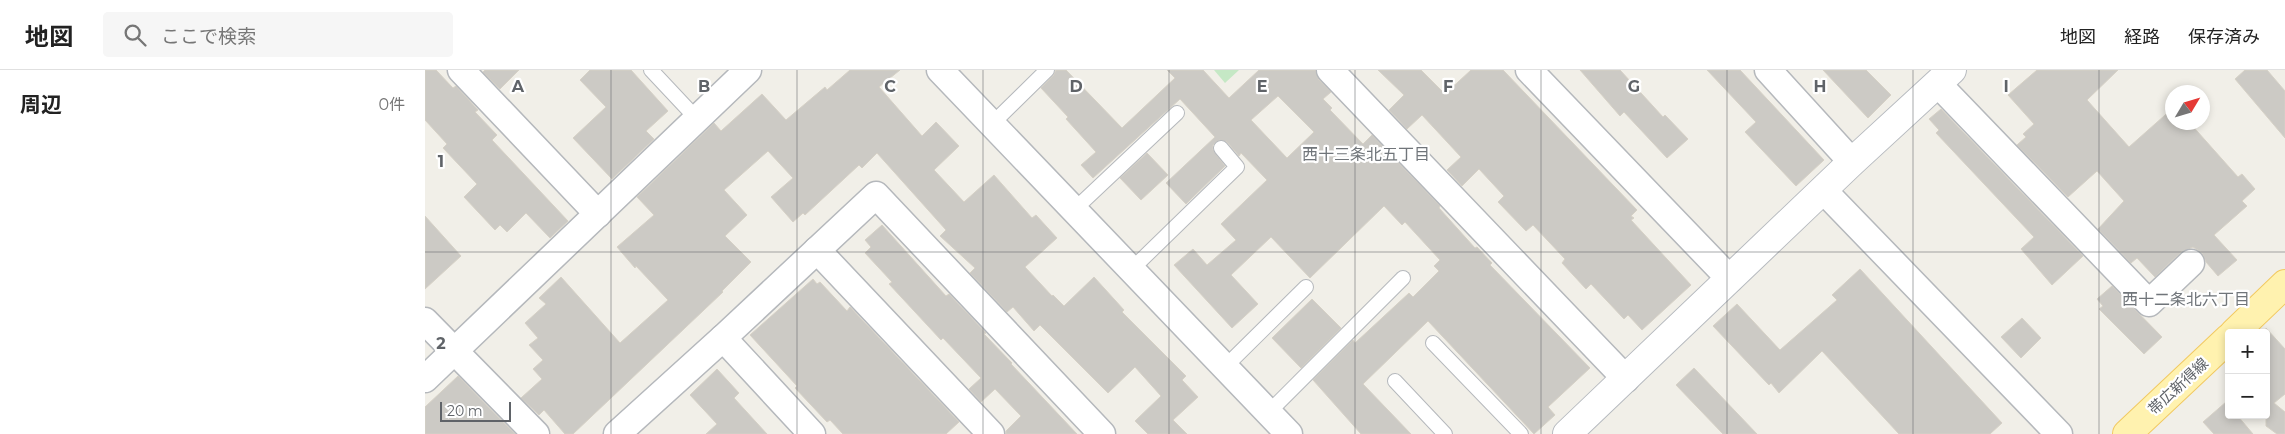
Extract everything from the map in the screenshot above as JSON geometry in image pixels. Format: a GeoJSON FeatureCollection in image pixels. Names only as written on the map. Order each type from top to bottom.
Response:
{"type":"FeatureCollection","features":[{"type":"Feature","properties":{"kind":"main road"},"geometry":{"type":"LineString","coordinates":[[2238,329],[2285,284]]}},
{"type":"Feature","properties":{"kind":"main road","name":"帯広新得線"},"geometry":{"type":"LineString","coordinates":[[2127,434],[2225,342]]}},
{"type":"Feature","properties":{"kind":"street"},"geometry":{"type":"LineString","coordinates":[[461,70],[597,214]]}},
{"type":"Feature","properties":{"kind":"street"},"geometry":{"type":"LineString","coordinates":[[425,378],[748,70]]}},
{"type":"Feature","properties":{"kind":"street"},"geometry":{"type":"LineString","coordinates":[[1330,70],[1626,379]]}},
{"type":"Feature","properties":{"kind":"street"},"geometry":{"type":"LineString","coordinates":[[1529,70],[1730,280]]}},
{"type":"Feature","properties":{"kind":"street"},"geometry":{"type":"LineString","coordinates":[[1767,70],[1852,162]]}},
{"type":"Feature","properties":{"kind":"street"},"geometry":{"type":"LineString","coordinates":[[952,74],[992,124],[1289,434]]}},
{"type":"Feature","properties":{"kind":"street"},"geometry":{"type":"LineString","coordinates":[[1567,434],[1852,162],[1945,77],[2149,303],[2191,263]]}},
{"type":"Feature","properties":{"kind":"street"},"geometry":{"type":"LineString","coordinates":[[1823,190],[2059,434]]}},
{"type":"Feature","properties":{"kind":"street"},"geometry":{"type":"LineString","coordinates":[[617,434],[723,338],[876,194],[1102,434]]}},
{"type":"Feature","properties":{"kind":"street"},"geometry":{"type":"LineString","coordinates":[[817,250],[991,434]]}},
{"type":"Feature","properties":{"kind":"street"},"geometry":{"type":"LineString","coordinates":[[425,322],[535,434]]}},
{"type":"Feature","properties":{"kind":"street"},"geometry":{"type":"LineString","coordinates":[[723,338],[812,434]]}},
{"type":"Feature","properties":{"kind":"lane"},"geometry":{"type":"LineString","coordinates":[[651,70],[697,119]]}},
{"type":"Feature","properties":{"kind":"lane"},"geometry":{"type":"LineString","coordinates":[[992,124],[1047,70]]}},
{"type":"Feature","properties":{"kind":"lane"},"geometry":{"type":"LineString","coordinates":[[1074,210],[1177,113]]}},
{"type":"Feature","properties":{"kind":"lane"},"geometry":{"type":"LineString","coordinates":[[1132,269],[1237,167],[1221,148]]}},
{"type":"Feature","properties":{"kind":"lane"},"geometry":{"type":"LineString","coordinates":[[1269,412],[1403,278]]}},
{"type":"Feature","properties":{"kind":"lane"},"geometry":{"type":"LineString","coordinates":[[1225,367],[1305,287]]}},
{"type":"Feature","properties":{"kind":"lane"},"geometry":{"type":"LineString","coordinates":[[1433,343],[1521,434]]}},
{"type":"Feature","properties":{"kind":"lane"},"geometry":{"type":"LineString","coordinates":[[1395,381],[1445,434]]}},
{"type":"Feature","properties":{"kind":"green space"},"geometry":{"type":"Polygon","coordinates":[[[1214,70],[1239,70],[1225,83],[1214,70]]]}},
{"type":"Feature","properties":{"kind":"building"},"geometry":{"type":"Polygon","coordinates":[[[425,70],[436,70],[453,88],[456,86],[478,110],[475,112],[497,135],[492,140],[568,221],[550,238],[526,213],[507,232],[500,225],[495,230],[464,197],[477,184],[443,148],[447,144],[425,120],[425,70]]]}},
{"type":"Feature","properties":{"kind":"building"},"geometry":{"type":"Polygon","coordinates":[[[485,70],[519,70],[500,89],[483,72],[485,70]]]}},
{"type":"Feature","properties":{"kind":"building"},"geometry":{"type":"Polygon","coordinates":[[[590,70],[631,70],[668,111],[646,131],[654,139],[612,179],[573,138],[606,107],[580,80],[590,70]]]}},
{"type":"Feature","properties":{"kind":"building"},"geometry":{"type":"Polygon","coordinates":[[[850,70],[900,70],[879,87],[922,136],[936,122],[959,146],[934,170],[964,202],[994,175],[1032,218],[1036,215],[1057,238],[1025,267],[1052,296],[1064,306],[1094,277],[1124,310],[1122,312],[1186,376],[1182,380],[1198,397],[1173,420],[1187,434],[1148,434],[1135,421],[1161,396],[1135,367],[1108,393],[1040,325],[1034,331],[1013,307],[1007,312],[970,273],[975,268],[940,236],[946,230],[877,153],[862,168],[859,165],[805,215],[803,213],[793,222],[771,197],[793,178],[768,151],[724,190],[747,215],[725,236],[751,262],[723,292],[573,434],[565,434],[544,410],[539,415],[521,398],[542,379],[533,369],[543,360],[529,345],[538,338],[525,323],[546,304],[539,298],[561,277],[620,343],[668,300],[636,266],[635,268],[617,247],[654,215],[637,197],[714,123],[721,131],[762,94],[786,120],[825,87],[827,90],[850,70]]]}},
{"type":"Feature","properties":{"kind":"building"},"geometry":{"type":"Polygon","coordinates":[[[1056,70],[1066,70],[1122,128],[1175,78],[1167,70],[1203,70],[1229,98],[1259,70],[1315,70],[1319,80],[1331,92],[1323,99],[1332,108],[1330,110],[1363,144],[1372,135],[1440,206],[1439,208],[1475,248],[1477,247],[1492,263],[1490,265],[1590,368],[1548,407],[1555,415],[1534,434],[1428,321],[1363,384],[1411,434],[1361,434],[1313,380],[1353,340],[1355,343],[1409,293],[1413,297],[1439,271],[1434,266],[1440,260],[1405,222],[1402,225],[1384,206],[1310,278],[1271,237],[1231,275],[1258,304],[1232,328],[1174,265],[1193,249],[1207,265],[1236,240],[1221,224],[1267,180],[1241,153],[1239,156],[1227,142],[1219,140],[1213,145],[1213,150],[1225,166],[1186,204],[1166,183],[1215,137],[1180,99],[1093,178],[1081,165],[1096,152],[1066,119],[1068,117],[1041,88],[1053,76],[1056,70]],[[1278,96],[1251,120],[1287,158],[1314,132],[1278,96]]]}},
{"type":"Feature","properties":{"kind":"building"},"geometry":{"type":"Polygon","coordinates":[[[1378,70],[1421,70],[1445,94],[1471,70],[1503,70],[1637,210],[1631,216],[1634,218],[1631,220],[1691,285],[1642,330],[1628,315],[1624,319],[1591,284],[1586,289],[1562,263],[1565,259],[1533,225],[1526,231],[1498,202],[1504,196],[1479,169],[1462,186],[1447,170],[1461,157],[1422,115],[1407,129],[1389,110],[1404,95],[1378,70]]]}},
{"type":"Feature","properties":{"kind":"building"},"geometry":{"type":"Polygon","coordinates":[[[1580,70],[1620,70],[1663,117],[1665,115],[1688,139],[1667,158],[1624,112],[1620,116],[1580,70]]]}},
{"type":"Feature","properties":{"kind":"building"},"geometry":{"type":"Polygon","coordinates":[[[1707,70],[1740,70],[1824,160],[1796,186],[1745,132],[1756,122],[1707,70]]]}},
{"type":"Feature","properties":{"kind":"building"},"geometry":{"type":"Polygon","coordinates":[[[1823,70],[1866,70],[1891,95],[1868,118],[1823,70]]]}},
{"type":"Feature","properties":{"kind":"building"},"geometry":{"type":"Polygon","coordinates":[[[2037,70],[2118,70],[2087,100],[2129,147],[2165,115],[2165,130],[2196,130],[2238,177],[2242,174],[2255,189],[2242,201],[2247,206],[2214,235],[2237,260],[2218,276],[2206,262],[2202,253],[2193,247],[2181,252],[2155,277],[2137,258],[2131,263],[2098,229],[2124,201],[2097,171],[2068,197],[2017,145],[2026,137],[2023,134],[2034,124],[2008,95],[2037,70]]]}},
{"type":"Feature","properties":{"kind":"building"},"geometry":{"type":"Polygon","coordinates":[[[2245,70],[2267,70],[2285,91],[2285,138],[2235,79],[2245,70]]]}},
{"type":"Feature","properties":{"kind":"building"},"geometry":{"type":"Polygon","coordinates":[[[1941,109],[2083,256],[2052,285],[2021,249],[2034,237],[1936,133],[1939,130],[1929,119],[1941,109]]]}},
{"type":"Feature","properties":{"kind":"building"},"geometry":{"type":"Polygon","coordinates":[[[1147,153],[1168,175],[1141,200],[1120,178],[1147,153]]]}},
{"type":"Feature","properties":{"kind":"building"},"geometry":{"type":"Polygon","coordinates":[[[425,216],[461,256],[425,289],[425,216]]]}},
{"type":"Feature","properties":{"kind":"building"},"geometry":{"type":"Polygon","coordinates":[[[882,225],[946,296],[949,294],[986,333],[984,334],[1077,434],[1006,434],[1006,431],[1021,416],[995,389],[981,402],[969,389],[981,378],[943,338],[941,340],[889,284],[892,282],[865,253],[871,247],[865,240],[882,225]]]}},
{"type":"Feature","properties":{"kind":"building"},"geometry":{"type":"Polygon","coordinates":[[[1860,269],[2002,423],[1990,434],[1899,434],[1822,351],[1779,393],[1771,383],[1769,385],[1713,326],[1737,304],[1780,350],[1837,300],[1832,295],[1860,269]]]}},
{"type":"Feature","properties":{"kind":"building"},"geometry":{"type":"Polygon","coordinates":[[[813,279],[817,284],[820,282],[847,311],[850,307],[959,422],[946,434],[843,434],[830,420],[827,422],[750,335],[813,279]]]}},
{"type":"Feature","properties":{"kind":"building"},"geometry":{"type":"Polygon","coordinates":[[[2112,286],[2162,337],[2144,354],[2099,309],[2103,306],[2097,299],[2112,286]]]}},
{"type":"Feature","properties":{"kind":"building"},"geometry":{"type":"Polygon","coordinates":[[[1312,299],[1341,328],[1301,368],[1272,338],[1312,299]]]}},
{"type":"Feature","properties":{"kind":"building"},"geometry":{"type":"Polygon","coordinates":[[[2022,318],[2041,338],[2021,358],[2001,337],[2022,318]]]}},
{"type":"Feature","properties":{"kind":"building"},"geometry":{"type":"Polygon","coordinates":[[[2270,332],[2285,349],[2285,394],[2274,403],[2285,412],[2285,434],[2277,434],[2266,426],[2266,419],[2270,419],[2270,332]]]}},
{"type":"Feature","properties":{"kind":"building"},"geometry":{"type":"Polygon","coordinates":[[[1694,368],[1757,434],[1723,434],[1676,385],[1694,368]]]}},
{"type":"Feature","properties":{"kind":"building"},"geometry":{"type":"Polygon","coordinates":[[[717,369],[739,393],[734,398],[767,434],[706,434],[717,424],[690,395],[717,369]]]}},
{"type":"Feature","properties":{"kind":"building"},"geometry":{"type":"Polygon","coordinates":[[[458,376],[515,434],[425,434],[425,407],[458,376]]]}},
{"type":"Feature","properties":{"kind":"building"},"geometry":{"type":"Polygon","coordinates":[[[2225,403],[2225,419],[2240,419],[2253,434],[2214,434],[2203,422],[2225,403]]]}},
{"type":"Feature","properties":{"kind":"district","name":"西十三条北五丁目"},"geometry":{"type":"Point","coordinates":[1366,154]}},
{"type":"Feature","properties":{"kind":"district","name":"西十二条北六丁目"},"geometry":{"type":"Point","coordinates":[2186,299]}}]}
